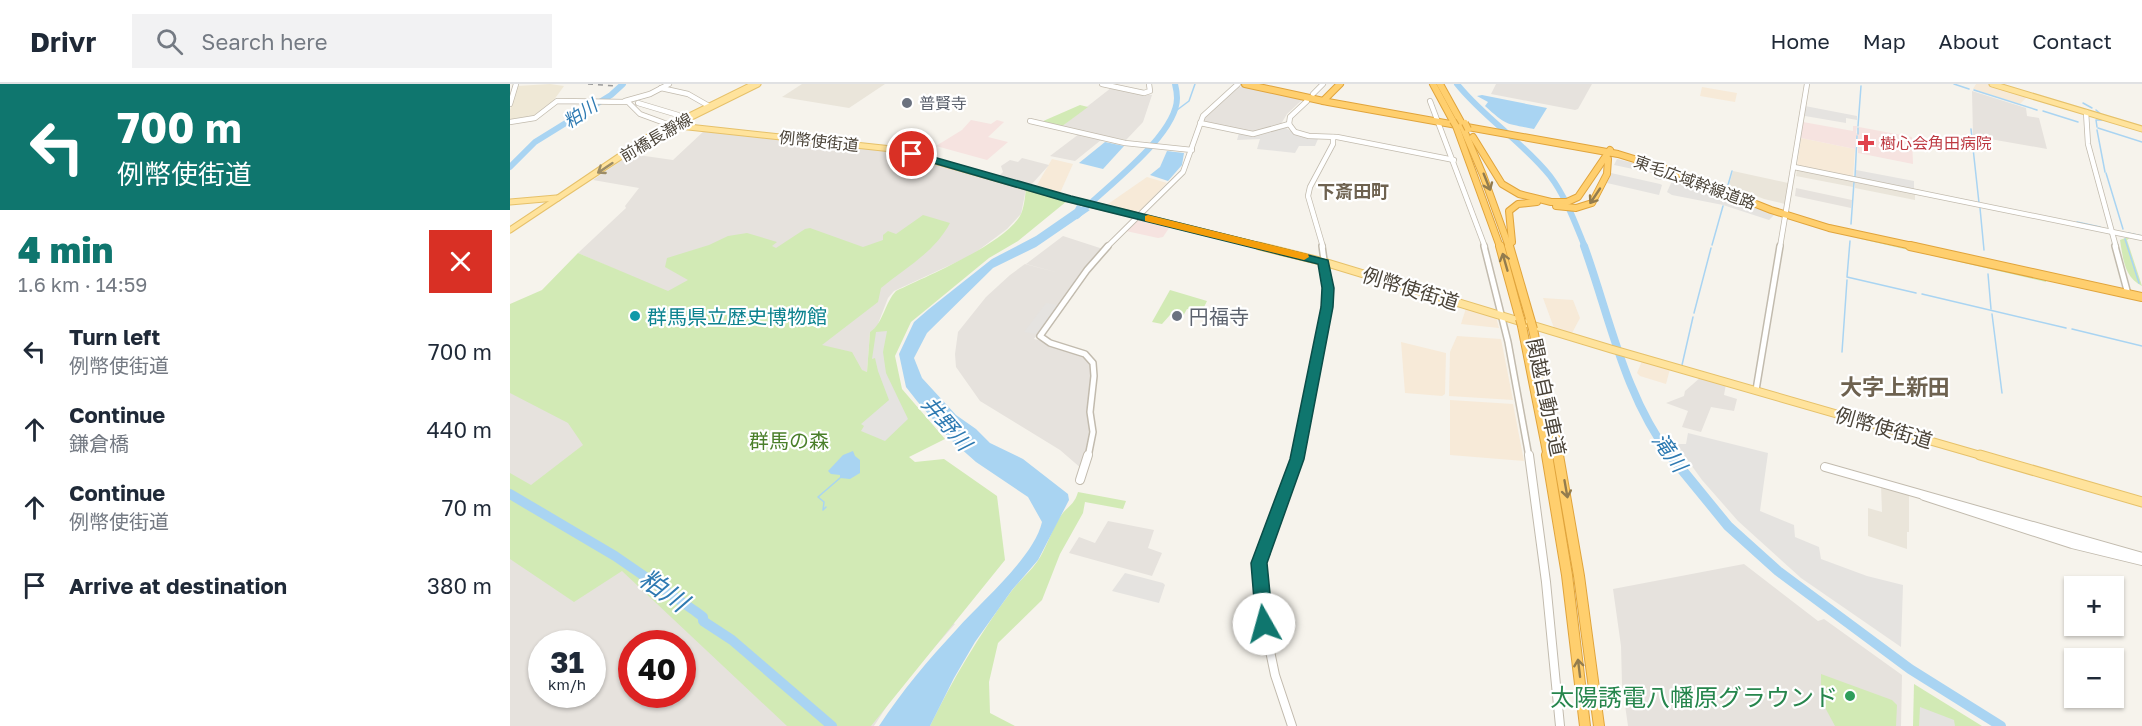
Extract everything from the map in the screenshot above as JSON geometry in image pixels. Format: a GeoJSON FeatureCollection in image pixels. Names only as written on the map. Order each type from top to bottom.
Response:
{"type":"FeatureCollection","features":[{"type":"Feature","properties":{"kind":"highway","name":"東毛広域幹線道路"},"geometry":{"type":"LineString","coordinates":[[1245,84],[1609,151],[1684,175],[1787,214],[1846,232],[2142,296]]}},
{"type":"Feature","properties":{"kind":"highway","name":"東毛広域幹線道路"},"geometry":{"type":"LineString","coordinates":[[1256,84],[1324,99]]}},
{"type":"Feature","properties":{"kind":"highway"},"geometry":{"type":"LineString","coordinates":[[1324,99],[1333,84]]}},
{"type":"Feature","properties":{"kind":"highway"},"geometry":{"type":"LineString","coordinates":[[1324,99],[1340,84]]}},
{"type":"Feature","properties":{"kind":"highway"},"geometry":{"type":"LineString","coordinates":[[1427,84],[1459,123],[1496,177],[1502,184],[1519,194],[1559,205],[1571,201],[1580,194],[1588,180],[1597,172],[1609,151]]}},
{"type":"Feature","properties":{"kind":"highway","name":"関越自動車道"},"geometry":{"type":"LineString","coordinates":[[1433,84],[1459,123],[1493,198],[1514,260],[1560,529],[1585,726]]}},
{"type":"Feature","properties":{"kind":"highway"},"geometry":{"type":"LineString","coordinates":[[1440,84],[1457,114],[1459,123]]}},
{"type":"Feature","properties":{"kind":"highway","name":"関越自動車道"},"geometry":{"type":"LineString","coordinates":[[1459,123],[1526,324],[1552,418],[1573,532],[1599,726]]}},
{"type":"Feature","properties":{"kind":"highway"},"geometry":{"type":"LineString","coordinates":[[1514,260],[1508,216],[1511,208],[1529,202],[1576,208],[1589,205],[1597,198],[1607,171],[1606,162],[1609,151]]}},
{"type":"Feature","properties":{"kind":"main road","name":"前橋長瀞線"},"geometry":{"type":"LineString","coordinates":[[510,230],[671,125],[756,84]]}},
{"type":"Feature","properties":{"kind":"main road","name":"前橋長瀞線"},"geometry":{"type":"LineString","coordinates":[[671,125],[756,84]]}},
{"type":"Feature","properties":{"kind":"main road"},"geometry":{"type":"LineString","coordinates":[[1992,84],[2142,129]]}},
{"type":"Feature","properties":{"kind":"main road","name":"例幣使街道"},"geometry":{"type":"LineString","coordinates":[[671,125],[900,151],[1069,199],[1324,262],[1613,350],[2142,502]]}},
{"type":"Feature","properties":{"kind":"main road"},"geometry":{"type":"LineString","coordinates":[[510,202],[558,198]]}},
{"type":"Feature","properties":{"kind":"street"},"geometry":{"type":"LineString","coordinates":[[510,104],[516,84]]}},
{"type":"Feature","properties":{"kind":"street"},"geometry":{"type":"LineString","coordinates":[[625,102],[669,84]]}},
{"type":"Feature","properties":{"kind":"street"},"geometry":{"type":"LineString","coordinates":[[1102,84],[1144,93],[1150,91],[1149,84]]}},
{"type":"Feature","properties":{"kind":"street"},"geometry":{"type":"LineString","coordinates":[[1080,480],[1093,434],[1090,412],[1094,376],[1092,361],[1089,357],[1040,336],[1087,270],[1183,172],[1200,123],[1206,113],[1238,84]]}},
{"type":"Feature","properties":{"kind":"street"},"geometry":{"type":"LineString","coordinates":[[1313,94],[1323,84]]}},
{"type":"Feature","properties":{"kind":"street"},"geometry":{"type":"LineString","coordinates":[[1756,390],[1807,84]]}},
{"type":"Feature","properties":{"kind":"street"},"geometry":{"type":"LineString","coordinates":[[661,88],[688,94],[710,106]]}},
{"type":"Feature","properties":{"kind":"street"},"geometry":{"type":"LineString","coordinates":[[510,122],[535,118],[557,101],[606,100],[630,103],[640,114],[671,125]]}},
{"type":"Feature","properties":{"kind":"street"},"geometry":{"type":"LineString","coordinates":[[1307,101],[1290,117],[1289,124],[1292,129],[1304,135],[1333,137],[1454,160]]}},
{"type":"Feature","properties":{"kind":"street"},"geometry":{"type":"LineString","coordinates":[[1430,101],[1454,160],[1460,183],[1486,251],[1502,316],[1530,463],[1546,582],[1560,726]]}},
{"type":"Feature","properties":{"kind":"street"},"geometry":{"type":"LineString","coordinates":[[638,103],[678,115]]}},
{"type":"Feature","properties":{"kind":"street"},"geometry":{"type":"LineString","coordinates":[[2086,112],[2088,144],[2128,292]]}},
{"type":"Feature","properties":{"kind":"street"},"geometry":{"type":"LineString","coordinates":[[1029,122],[1132,143],[1192,150]]}},
{"type":"Feature","properties":{"kind":"street"},"geometry":{"type":"LineString","coordinates":[[1200,123],[1253,134],[1289,124]]}},
{"type":"Feature","properties":{"kind":"street"},"geometry":{"type":"LineString","coordinates":[[1292,726],[1275,675],[1267,639],[1258,566],[1297,459],[1327,307],[1328,288],[1320,231],[1308,192],[1333,146],[1333,137]]}},
{"type":"Feature","properties":{"kind":"street"},"geometry":{"type":"LineString","coordinates":[[1794,167],[2142,238]]}},
{"type":"Feature","properties":{"kind":"street"},"geometry":{"type":"LineString","coordinates":[[1825,466],[1918,493],[2072,544],[2142,561]]}},
{"type":"Feature","properties":{"kind":"street"},"geometry":{"type":"LineString","coordinates":[[1918,493],[2142,557]]}},
{"type":"Feature","properties":{"kind":"shaded area"},"geometry":{"type":"Polygon","coordinates":[[[550,84],[564,86],[551,104],[536,116],[510,121],[510,110],[517,86],[550,84]]]}},
{"type":"Feature","properties":{"kind":"shaded area"},"geometry":{"type":"Polygon","coordinates":[[[802,84],[885,84],[849,108],[782,97],[802,84]]]}},
{"type":"Feature","properties":{"kind":"shaded area"},"geometry":{"type":"Polygon","coordinates":[[[1496,84],[1592,84],[1578,109],[1575,110],[1491,94],[1496,84]]]}},
{"type":"Feature","properties":{"kind":"shaded area"},"geometry":{"type":"Polygon","coordinates":[[[1976,84],[1988,84],[2027,97],[2020,104],[1973,89],[1976,84]]]}},
{"type":"Feature","properties":{"kind":"shaded area"},"geometry":{"type":"Polygon","coordinates":[[[1246,86],[1303,99],[1287,114],[1281,124],[1257,133],[1205,122],[1210,111],[1238,87],[1246,86]]]}},
{"type":"Feature","properties":{"kind":"shaded area"},"geometry":{"type":"Polygon","coordinates":[[[1702,87],[1737,93],[1735,102],[1700,96],[1702,87]]]}},
{"type":"Feature","properties":{"kind":"shaded area"},"geometry":{"type":"Polygon","coordinates":[[[1111,88],[1152,95],[1143,122],[1126,140],[1061,127],[1111,88]]]}},
{"type":"Feature","properties":{"kind":"shaded area"},"geometry":{"type":"Polygon","coordinates":[[[1972,91],[2026,108],[2027,116],[2039,118],[2047,149],[1973,136],[1972,91]]]}},
{"type":"Feature","properties":{"kind":"shaded area"},"geometry":{"type":"Polygon","coordinates":[[[1805,106],[1857,116],[1857,120],[1846,118],[1846,123],[1805,116],[1805,106]]]}},
{"type":"Feature","properties":{"kind":"shaded area"},"geometry":{"type":"Polygon","coordinates":[[[971,120],[991,124],[997,120],[1004,122],[988,137],[1008,142],[987,160],[936,146],[962,130],[971,120]]]}},
{"type":"Feature","properties":{"kind":"shaded area"},"geometry":{"type":"Polygon","coordinates":[[[1803,122],[1853,131],[1853,126],[1857,126],[1856,133],[1858,134],[1859,127],[1912,137],[1913,164],[1858,153],[1858,136],[1856,136],[1855,149],[1801,138],[1803,122]]]}},
{"type":"Feature","properties":{"kind":"shaded area"},"geometry":{"type":"Polygon","coordinates":[[[1280,127],[1299,136],[1318,139],[1315,146],[1299,146],[1295,153],[1257,149],[1260,139],[1237,140],[1239,133],[1254,136],[1280,127]]]}},
{"type":"Feature","properties":{"kind":"shaded area"},"geometry":{"type":"Polygon","coordinates":[[[704,131],[898,152],[1026,189],[1021,214],[1007,229],[972,255],[894,291],[888,298],[876,329],[870,332],[867,372],[822,360],[578,253],[626,208],[625,206],[639,188],[593,180],[631,154],[673,160],[704,131]]]}},
{"type":"Feature","properties":{"kind":"shaded area"},"geometry":{"type":"Polygon","coordinates":[[[1079,134],[1101,140],[1075,161],[1050,156],[1079,134]]]}},
{"type":"Feature","properties":{"kind":"shaded area"},"geometry":{"type":"Polygon","coordinates":[[[1801,138],[1855,149],[1853,177],[1797,166],[1801,138]]]}},
{"type":"Feature","properties":{"kind":"shaded area"},"geometry":{"type":"Polygon","coordinates":[[[1022,158],[1049,165],[1031,185],[999,176],[1003,172],[1001,166],[1010,160],[1018,162],[1022,158]]]}},
{"type":"Feature","properties":{"kind":"shaded area"},"geometry":{"type":"Polygon","coordinates":[[[1052,159],[1073,164],[1060,193],[1037,185],[1052,159]]]}},
{"type":"Feature","properties":{"kind":"shaded area"},"geometry":{"type":"Polygon","coordinates":[[[1617,159],[1662,170],[1664,173],[1661,180],[1655,179],[1652,173],[1614,165],[1617,159]]]}},
{"type":"Feature","properties":{"kind":"shaded area"},"geometry":{"type":"Polygon","coordinates":[[[1797,169],[1915,194],[1915,200],[1855,188],[1855,183],[1853,187],[1796,176],[1797,169]]]}},
{"type":"Feature","properties":{"kind":"shaded area"},"geometry":{"type":"Polygon","coordinates":[[[1856,170],[1914,181],[1914,189],[1856,177],[1856,170]]]}},
{"type":"Feature","properties":{"kind":"shaded area"},"geometry":{"type":"Polygon","coordinates":[[[1733,171],[1788,183],[1785,204],[1764,199],[1729,185],[1733,171]]]}},
{"type":"Feature","properties":{"kind":"shaded area"},"geometry":{"type":"Polygon","coordinates":[[[1611,173],[1660,184],[1662,185],[1659,195],[1607,183],[1611,173]]]}},
{"type":"Feature","properties":{"kind":"shaded area"},"geometry":{"type":"Polygon","coordinates":[[[1147,177],[1167,183],[1141,210],[1131,212],[1108,204],[1147,177]]]}},
{"type":"Feature","properties":{"kind":"shaded area"},"geometry":{"type":"Polygon","coordinates":[[[1676,177],[1774,215],[1769,220],[1723,205],[1672,195],[1667,192],[1672,181],[1678,182],[1676,177]]]}},
{"type":"Feature","properties":{"kind":"shaded area"},"geometry":{"type":"Polygon","coordinates":[[[1796,188],[1852,200],[1851,208],[1795,196],[1796,188]]]}},
{"type":"Feature","properties":{"kind":"shaded area"},"geometry":{"type":"Polygon","coordinates":[[[1138,220],[1169,228],[1163,237],[1158,238],[1126,231],[1138,220]]]}},
{"type":"Feature","properties":{"kind":"shaded area"},"geometry":{"type":"Polygon","coordinates":[[[1063,236],[1103,249],[1078,278],[1034,339],[1063,346],[1086,357],[1090,362],[1092,374],[1091,432],[1082,469],[1060,450],[980,401],[956,367],[958,332],[986,297],[1025,264],[1059,273],[1026,264],[1063,236]]]}},
{"type":"Feature","properties":{"kind":"shaded area"},"geometry":{"type":"Polygon","coordinates":[[[1543,298],[1573,300],[1580,318],[1571,335],[1554,328],[1543,298]]]}},
{"type":"Feature","properties":{"kind":"shaded area"},"geometry":{"type":"Polygon","coordinates":[[[1046,303],[1058,305],[1037,334],[1024,332],[1046,303]]]}},
{"type":"Feature","properties":{"kind":"shaded area"},"geometry":{"type":"Polygon","coordinates":[[[1466,308],[1496,317],[1499,328],[1461,324],[1466,308]]]}},
{"type":"Feature","properties":{"kind":"shaded area"},"geometry":{"type":"Polygon","coordinates":[[[887,331],[883,352],[886,373],[908,419],[885,441],[861,431],[864,426],[861,424],[889,400],[875,358],[872,359],[876,332],[887,331]]]}},
{"type":"Feature","properties":{"kind":"shaded area"},"geometry":{"type":"Polygon","coordinates":[[[1457,336],[1501,339],[1513,400],[1449,396],[1450,352],[1457,336]]]}},
{"type":"Feature","properties":{"kind":"shaded area"},"geometry":{"type":"Polygon","coordinates":[[[1401,342],[1446,353],[1445,394],[1442,396],[1405,393],[1401,342]]]}},
{"type":"Feature","properties":{"kind":"shaded area"},"geometry":{"type":"Polygon","coordinates":[[[1642,361],[1670,369],[1666,384],[1640,376],[1637,373],[1642,361]]]}},
{"type":"Feature","properties":{"kind":"shaded area"},"geometry":{"type":"Polygon","coordinates":[[[1701,377],[1726,384],[1724,395],[1737,399],[1734,411],[1711,407],[1701,432],[1682,427],[1688,411],[1666,403],[1684,396],[1685,391],[1701,377]]]}},
{"type":"Feature","properties":{"kind":"shaded area"},"geometry":{"type":"Polygon","coordinates":[[[510,390],[814,552],[955,624],[898,689],[874,726],[510,726],[510,390]]]}},
{"type":"Feature","properties":{"kind":"shaded area"},"geometry":{"type":"Polygon","coordinates":[[[1450,400],[1513,404],[1524,461],[1450,455],[1450,400]]]}},
{"type":"Feature","properties":{"kind":"shaded area"},"geometry":{"type":"Polygon","coordinates":[[[1688,433],[1768,453],[1760,511],[1794,525],[1795,537],[1819,547],[1821,559],[1867,576],[1903,585],[1901,647],[1801,578],[1738,521],[1702,480],[1676,444],[1686,444],[1688,433]]]}},
{"type":"Feature","properties":{"kind":"shaded area"},"geometry":{"type":"Polygon","coordinates":[[[1881,486],[1909,495],[1907,549],[1868,536],[1868,508],[1882,512],[1881,486]]]}},
{"type":"Feature","properties":{"kind":"shaded area"},"geometry":{"type":"Polygon","coordinates":[[[1108,521],[1154,530],[1148,548],[1162,553],[1152,576],[1069,553],[1079,537],[1095,543],[1108,521]]]}},
{"type":"Feature","properties":{"kind":"shaded area"},"geometry":{"type":"Polygon","coordinates":[[[1744,564],[1818,621],[1824,619],[1902,675],[1901,726],[1628,726],[1613,589],[1744,564]]]}},
{"type":"Feature","properties":{"kind":"shaded area"},"geometry":{"type":"Polygon","coordinates":[[[1125,573],[1163,583],[1165,585],[1159,603],[1112,591],[1125,573]]]}},
{"type":"Feature","properties":{"kind":"shaded area"},"geometry":{"type":"Polygon","coordinates":[[[1920,707],[1954,720],[1955,726],[1919,726],[1920,707]]]}},
{"type":"Feature","properties":{"kind":"green space"},"geometry":{"type":"Polygon","coordinates":[[[1080,105],[1088,107],[1061,127],[1041,122],[1080,105]]]}},
{"type":"Feature","properties":{"kind":"green space","name":"群馬の森"},"geometry":{"type":"Polygon","coordinates":[[[1026,189],[1067,201],[1018,241],[989,258],[911,322],[895,356],[902,389],[945,439],[909,457],[915,462],[944,459],[997,496],[1005,560],[871,726],[787,726],[696,641],[696,630],[685,630],[622,571],[574,602],[510,559],[510,473],[531,485],[583,445],[568,423],[510,393],[510,304],[542,290],[578,253],[668,291],[688,280],[665,267],[667,258],[709,245],[728,236],[747,233],[777,242],[772,246],[776,248],[810,228],[863,247],[883,240],[883,235],[888,231],[896,234],[923,215],[950,223],[928,251],[881,288],[878,302],[822,345],[852,352],[862,370],[867,372],[870,332],[878,324],[896,291],[981,249],[1011,227],[1020,216],[1026,189]]]}},
{"type":"Feature","properties":{"kind":"green space"},"geometry":{"type":"Polygon","coordinates":[[[1848,236],[2031,275],[2046,279],[2046,282],[1848,236]]]}},
{"type":"Feature","properties":{"kind":"green space"},"geometry":{"type":"Polygon","coordinates":[[[2131,237],[2127,240],[2142,286],[2131,278],[2124,260],[2120,240],[2131,237]]]}},
{"type":"Feature","properties":{"kind":"green space"},"geometry":{"type":"Polygon","coordinates":[[[1170,290],[1207,301],[1202,311],[1187,309],[1183,316],[1170,315],[1162,324],[1152,322],[1170,290]]]}},
{"type":"Feature","properties":{"kind":"green space"},"geometry":{"type":"Polygon","coordinates":[[[1078,492],[1126,501],[1123,509],[1085,502],[1083,513],[1060,554],[1042,600],[998,643],[989,682],[990,713],[1015,726],[930,726],[977,641],[1010,593],[1037,562],[1057,522],[1078,492]]]}},
{"type":"Feature","properties":{"kind":"green space","name":"太陽誘電八幡原グラウンド"},"geometry":{"type":"Polygon","coordinates":[[[1821,674],[1892,700],[1897,705],[1896,726],[1835,726],[1821,700],[1821,674]]]}},
{"type":"Feature","properties":{"kind":"green space"},"geometry":{"type":"Polygon","coordinates":[[[1914,684],[1982,726],[1913,726],[1914,684]]]}},
{"type":"Feature","properties":{"kind":"water"},"geometry":{"type":"Polygon","coordinates":[[[1482,95],[1547,108],[1534,129],[1518,126],[1503,121],[1493,113],[1485,106],[1488,102],[1477,96],[1482,95]]]}},
{"type":"Feature","properties":{"kind":"water"},"geometry":{"type":"Polygon","coordinates":[[[1105,142],[1124,146],[1103,169],[1079,163],[1105,142]]]}},
{"type":"Feature","properties":{"kind":"water"},"geometry":{"type":"Polygon","coordinates":[[[1167,151],[1184,153],[1182,165],[1168,181],[1150,175],[1160,167],[1167,151]]]}},
{"type":"Feature","properties":{"kind":"water","name":"井野川"},"geometry":{"type":"Polygon","coordinates":[[[1077,205],[1090,210],[1036,247],[993,268],[927,333],[914,358],[922,378],[956,415],[976,429],[990,443],[1023,459],[1068,494],[1069,500],[1038,560],[1012,590],[975,642],[930,726],[879,726],[926,664],[1018,564],[1029,550],[1042,522],[1028,497],[976,462],[950,439],[917,401],[906,387],[899,354],[914,322],[929,309],[992,259],[1036,236],[1075,209],[1077,205]]]}},
{"type":"Feature","properties":{"kind":"water"},"geometry":{"type":"Polygon","coordinates":[[[853,451],[860,460],[860,473],[850,479],[840,478],[840,475],[831,474],[828,471],[843,455],[853,451]]]}},
{"type":"Feature","properties":{"kind":"waterway","name":"粕川"},"geometry":{"type":"LineString","coordinates":[[510,167],[535,142],[611,95],[623,84]]}},
{"type":"Feature","properties":{"kind":"waterway","name":"井野川"},"geometry":{"type":"LineString","coordinates":[[1077,216],[1137,161],[1165,129],[1174,113],[1177,98],[1175,84]]}},
{"type":"Feature","properties":{"kind":"waterway"},"geometry":{"type":"LineString","coordinates":[[1173,113],[1189,101],[1195,84]]}},
{"type":"Feature","properties":{"kind":"waterway","name":"滝川"},"geometry":{"type":"LineString","coordinates":[[1457,84],[1550,176],[1565,201],[1585,247]]}},
{"type":"Feature","properties":{"kind":"waterway"},"geometry":{"type":"LineString","coordinates":[[1954,84],[1969,89]]}},
{"type":"Feature","properties":{"kind":"waterway"},"geometry":{"type":"LineString","coordinates":[[1858,126],[1861,86]]}},
{"type":"Feature","properties":{"kind":"waterway"},"geometry":{"type":"LineString","coordinates":[[1974,90],[2037,110]]}},
{"type":"Feature","properties":{"kind":"waterway"},"geometry":{"type":"LineString","coordinates":[[2083,103],[2092,108]]}},
{"type":"Feature","properties":{"kind":"waterway"},"geometry":{"type":"LineString","coordinates":[[2096,110],[2102,115]]}},
{"type":"Feature","properties":{"kind":"waterway"},"geometry":{"type":"LineString","coordinates":[[2043,111],[2078,122]]}},
{"type":"Feature","properties":{"kind":"waterway"},"geometry":{"type":"LineString","coordinates":[[2097,127],[2096,120],[2102,120]]}},
{"type":"Feature","properties":{"kind":"waterway"},"geometry":{"type":"LineString","coordinates":[[1858,128],[1858,134]]}},
{"type":"Feature","properties":{"kind":"waterway"},"geometry":{"type":"LineString","coordinates":[[2098,128],[2142,142]]}},
{"type":"Feature","properties":{"kind":"waterway"},"geometry":{"type":"LineString","coordinates":[[1971,129],[1973,147]]}},
{"type":"Feature","properties":{"kind":"waterway"},"geometry":{"type":"LineString","coordinates":[[2097,130],[2105,172]]}},
{"type":"Feature","properties":{"kind":"waterway"},"geometry":{"type":"LineString","coordinates":[[1855,177],[1857,136]]}},
{"type":"Feature","properties":{"kind":"waterway"},"geometry":{"type":"LineString","coordinates":[[1973,148],[1979,203]]}},
{"type":"Feature","properties":{"kind":"waterway"},"geometry":{"type":"LineString","coordinates":[[1728,185],[1732,171]]}},
{"type":"Feature","properties":{"kind":"waterway"},"geometry":{"type":"LineString","coordinates":[[2106,173],[2123,229]]}},
{"type":"Feature","properties":{"kind":"waterway"},"geometry":{"type":"LineString","coordinates":[[1851,224],[1854,182]]}},
{"type":"Feature","properties":{"kind":"waterway"},"geometry":{"type":"LineString","coordinates":[[1712,245],[1723,206]]}},
{"type":"Feature","properties":{"kind":"waterway"},"geometry":{"type":"LineString","coordinates":[[1980,208],[1984,250]]}},
{"type":"Feature","properties":{"kind":"waterway"},"geometry":{"type":"LineString","coordinates":[[2077,222],[2100,227]]}},
{"type":"Feature","properties":{"kind":"waterway"},"geometry":{"type":"LineString","coordinates":[[2128,233],[2142,236]]}},
{"type":"Feature","properties":{"kind":"waterway"},"geometry":{"type":"LineString","coordinates":[[2125,239],[2139,283]]}},
{"type":"Feature","properties":{"kind":"waterway"},"geometry":{"type":"LineString","coordinates":[[1850,241],[1847,277],[1916,293]]}},
{"type":"Feature","properties":{"kind":"waterway","name":"滝川"},"geometry":{"type":"LineString","coordinates":[[1584,246],[1630,382],[1641,408],[1671,457]]}},
{"type":"Feature","properties":{"kind":"waterway"},"geometry":{"type":"LineString","coordinates":[[1694,313],[1711,248]]}},
{"type":"Feature","properties":{"kind":"waterway"},"geometry":{"type":"LineString","coordinates":[[1988,274],[1991,309]]}},
{"type":"Feature","properties":{"kind":"waterway"},"geometry":{"type":"LineString","coordinates":[[1842,352],[1847,280]]}},
{"type":"Feature","properties":{"kind":"waterway"},"geometry":{"type":"LineString","coordinates":[[1922,294],[2066,328]]}},
{"type":"Feature","properties":{"kind":"waterway"},"geometry":{"type":"LineString","coordinates":[[1992,314],[2002,393]]}},
{"type":"Feature","properties":{"kind":"waterway"},"geometry":{"type":"LineString","coordinates":[[1682,365],[1693,317]]}},
{"type":"Feature","properties":{"kind":"waterway"},"geometry":{"type":"LineString","coordinates":[[2072,329],[2142,346]]}},
{"type":"Feature","properties":{"kind":"waterway","name":"滝川"},"geometry":{"type":"LineString","coordinates":[[1670,455],[1728,526],[1778,571],[1910,669],[2001,726]]}},
{"type":"Feature","properties":{"kind":"waterway"},"geometry":{"type":"LineString","coordinates":[[826,507],[823,510],[824,502],[818,497],[840,478]]}},
{"type":"Feature","properties":{"kind":"waterway","name":"粕川"},"geometry":{"type":"LineString","coordinates":[[510,494],[615,556],[695,611],[703,617],[703,621],[732,640],[832,726]]}},
{"type":"Feature","properties":{"kind":"railway"},"geometry":{"type":"LineString","coordinates":[[588,84],[615,86]]}},
{"type":"Feature","properties":{"kind":"slow traffic"},"geometry":{"type":"LineString","coordinates":[[1148,219],[1304,257]]}},
{"type":"Feature","properties":{"kind":"place","name":"普賢寺"},"geometry":{"type":"Point","coordinates":[907,103]}},
{"type":"Feature","properties":{"kind":"place","name":"樹心会角田病院"},"geometry":{"type":"Point","coordinates":[1866,143]}},
{"type":"Feature","properties":{"kind":"place","name":"群馬県立歴史博物館"},"geometry":{"type":"Point","coordinates":[635,316]}},
{"type":"Feature","properties":{"kind":"place","name":"円福寺"},"geometry":{"type":"Point","coordinates":[1177,316]}},
{"type":"Feature","properties":{"kind":"place","name":"太陽誘電八幡原グラウンド"},"geometry":{"type":"Point","coordinates":[1850,696]}},
{"type":"Feature","properties":{"kind":"district","name":"下斎田町"},"geometry":{"type":"Point","coordinates":[1353,191]}},
{"type":"Feature","properties":{"kind":"district","name":"大字上新田"},"geometry":{"type":"Point","coordinates":[1895,386]}},
{"type":"Feature","properties":{"kind":"route"},"geometry":{"type":"LineString","coordinates":[[912,154],[1068,199],[1324,262],[1328,288],[1327,307],[1297,459],[1274,525],[1260,556],[1258,569],[1264,624]]}}]}
